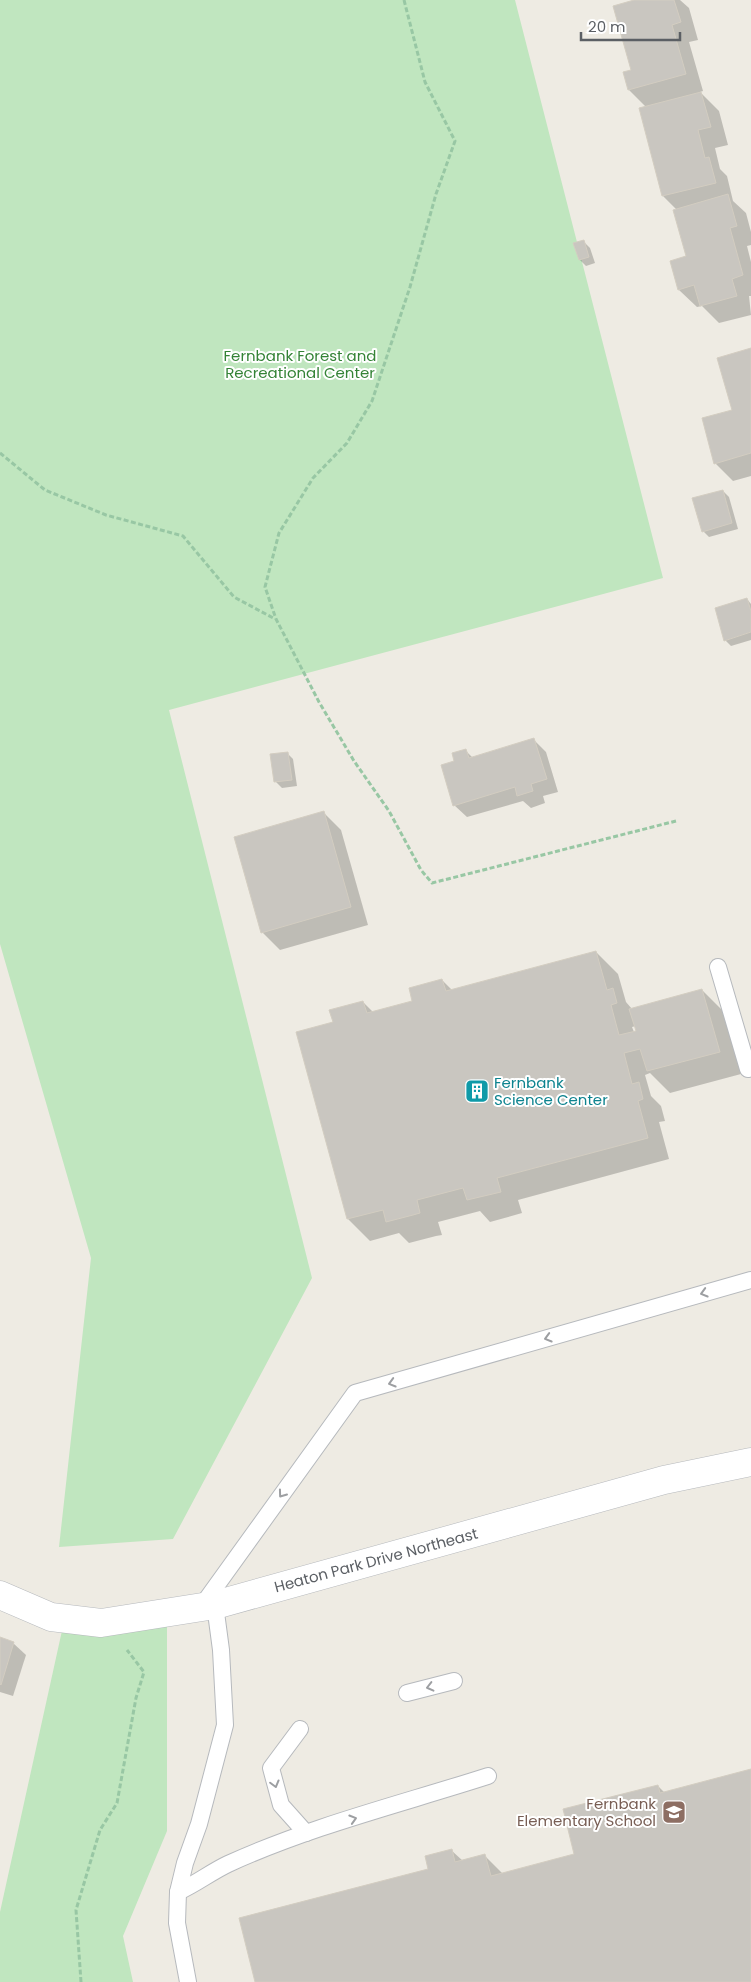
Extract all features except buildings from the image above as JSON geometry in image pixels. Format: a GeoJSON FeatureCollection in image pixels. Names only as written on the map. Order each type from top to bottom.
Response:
{"type":"FeatureCollection","features":[{"type":"Feature","properties":{"kind":"street","name":"Heaton Park Drive Northeast"},"geometry":{"type":"LineString","coordinates":[[0,1595],[52,1617],[106,1622],[208,1606],[664,1480],[751,1462]]}},
{"type":"Feature","properties":{"kind":"lane"},"geometry":{"type":"LineString","coordinates":[[718,967],[748,1070]]}},
{"type":"Feature","properties":{"kind":"lane"},"geometry":{"type":"LineString","coordinates":[[188,1982],[177,1923],[178,1892],[184,1863],[199,1824],[225,1725],[221,1650],[208,1606],[355,1393],[751,1280]]}},
{"type":"Feature","properties":{"kind":"lane"},"geometry":{"type":"LineString","coordinates":[[407,1694],[454,1681]]}},
{"type":"Feature","properties":{"kind":"lane"},"geometry":{"type":"LineString","coordinates":[[300,1729],[271,1768],[281,1805],[306,1833]]}},
{"type":"Feature","properties":{"kind":"lane"},"geometry":{"type":"LineString","coordinates":[[178,1892],[226,1865],[306,1833],[488,1776]]}},
{"type":"Feature","properties":{"kind":"path"},"geometry":{"type":"LineString","coordinates":[[404,0],[426,82],[455,141],[436,194],[410,287],[372,401],[347,443],[313,478],[300,503],[279,533],[265,587],[276,619],[299,660],[319,702],[354,761],[389,811],[421,870],[432,883],[676,821]]}},
{"type":"Feature","properties":{"kind":"path"},"geometry":{"type":"LineString","coordinates":[[0,453],[45,490],[106,515],[183,536],[234,597],[276,619]]}},
{"type":"Feature","properties":{"kind":"path"},"geometry":{"type":"LineString","coordinates":[[81,1982],[76,1910],[100,1830],[117,1803],[136,1698],[144,1672],[106,1622]]}},
{"type":"Feature","properties":{"kind":"green space","name":"Fernbank Forest and Recreational Center"},"geometry":{"type":"Polygon","coordinates":[[[0,0],[515,0],[663,578],[169,710],[312,1278],[173,1539],[59,1547],[91,1258],[0,944],[0,0]]]}},
{"type":"Feature","properties":{"kind":"green space"},"geometry":{"type":"Polygon","coordinates":[[[65,1617],[167,1625],[167,1831],[123,1936],[133,1982],[0,1982],[0,1912],[65,1617]]]}},
{"type":"Feature","properties":{"kind":"place","name":"Fernbank Science Center"},"geometry":{"type":"Point","coordinates":[477,1091]}},
{"type":"Feature","properties":{"kind":"place","name":"Fernbank Elementary School"},"geometry":{"type":"Point","coordinates":[674,1812]}}]}
